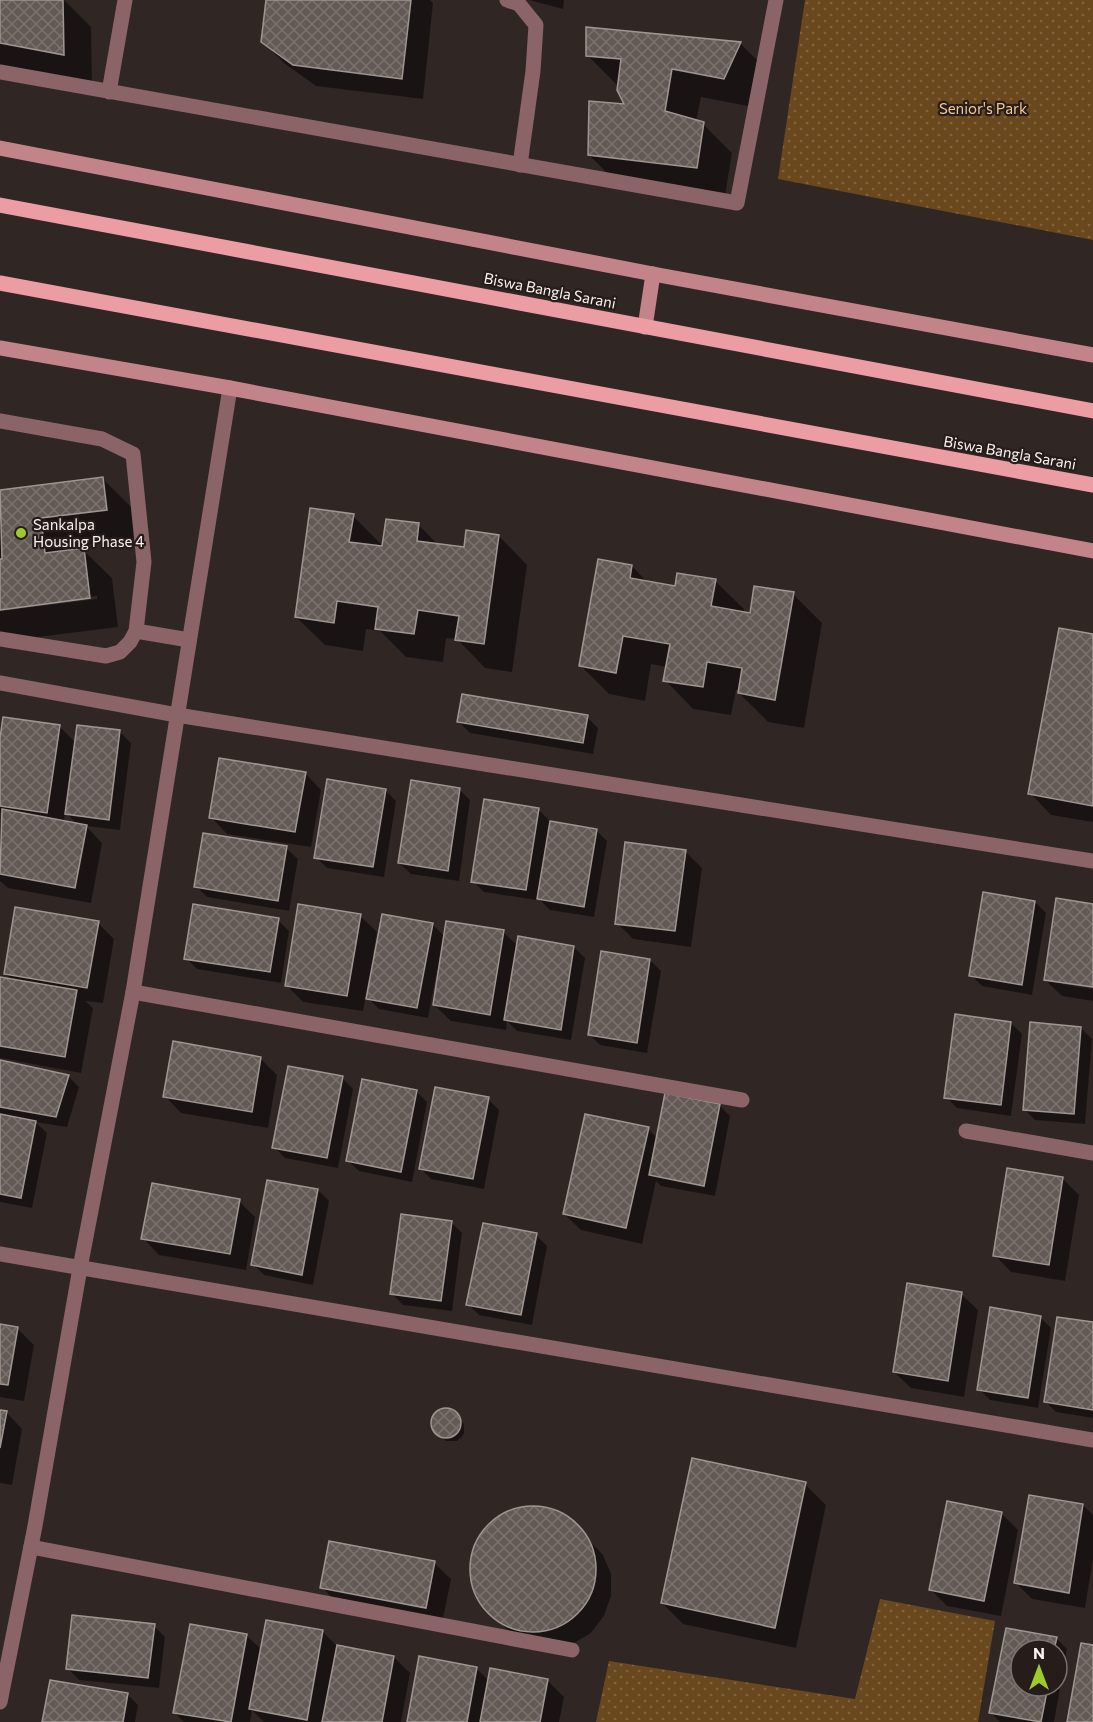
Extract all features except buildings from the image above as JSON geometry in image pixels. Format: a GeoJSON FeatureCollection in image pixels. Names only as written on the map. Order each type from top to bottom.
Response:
{"type":"FeatureCollection","features":[{"type":"Feature","properties":{"kind":"main road","name":"Biswa Bangla Sarani"},"geometry":{"type":"LineString","coordinates":[[0,205],[1093,411]]}},
{"type":"Feature","properties":{"kind":"main road","name":"Biswa Bangla Sarani"},"geometry":{"type":"LineString","coordinates":[[0,283],[1093,485]]}},
{"type":"Feature","properties":{"kind":"street"},"geometry":{"type":"LineString","coordinates":[[109,92],[125,0]]}},
{"type":"Feature","properties":{"kind":"street"},"geometry":{"type":"LineString","coordinates":[[507,0],[519,4],[536,25],[533,71],[520,165]]}},
{"type":"Feature","properties":{"kind":"street"},"geometry":{"type":"LineString","coordinates":[[0,72],[737,203],[776,0]]}},
{"type":"Feature","properties":{"kind":"street"},"geometry":{"type":"LineString","coordinates":[[0,148],[653,274],[1093,355]]}},
{"type":"Feature","properties":{"kind":"street"},"geometry":{"type":"LineString","coordinates":[[645,327],[653,274]]}},
{"type":"Feature","properties":{"kind":"street"},"geometry":{"type":"LineString","coordinates":[[0,348],[230,388],[1093,551]]}},
{"type":"Feature","properties":{"kind":"street"},"geometry":{"type":"LineString","coordinates":[[0,1702],[31,1548],[80,1269],[133,992],[230,388]]}},
{"type":"Feature","properties":{"kind":"street"},"geometry":{"type":"LineString","coordinates":[[0,421],[102,439],[133,454],[144,562],[136,631],[130,642],[120,652],[106,656],[0,639]]}},
{"type":"Feature","properties":{"kind":"street"},"geometry":{"type":"LineString","coordinates":[[136,631],[189,640]]}},
{"type":"Feature","properties":{"kind":"street"},"geometry":{"type":"LineString","coordinates":[[0,683],[177,716],[1093,861]]}},
{"type":"Feature","properties":{"kind":"street"},"geometry":{"type":"LineString","coordinates":[[133,992],[742,1100]]}},
{"type":"Feature","properties":{"kind":"street"},"geometry":{"type":"LineString","coordinates":[[966,1131],[1093,1153]]}},
{"type":"Feature","properties":{"kind":"street"},"geometry":{"type":"LineString","coordinates":[[0,1254],[1093,1440]]}},
{"type":"Feature","properties":{"kind":"street"},"geometry":{"type":"LineString","coordinates":[[31,1548],[572,1650]]}},
{"type":"Feature","properties":{"kind":"green space","name":"Senior's Park"},"geometry":{"type":"Polygon","coordinates":[[[805,0],[1093,0],[1093,240],[778,179],[805,0]]]}},
{"type":"Feature","properties":{"kind":"green space"},"geometry":{"type":"Polygon","coordinates":[[[880,1599],[995,1621],[978,1722],[596,1722],[609,1661],[855,1699],[880,1599]]]}},
{"type":"Feature","properties":{"kind":"place","name":"Sankalpa Housing Phase 4"},"geometry":{"type":"Point","coordinates":[21,533]}}]}
